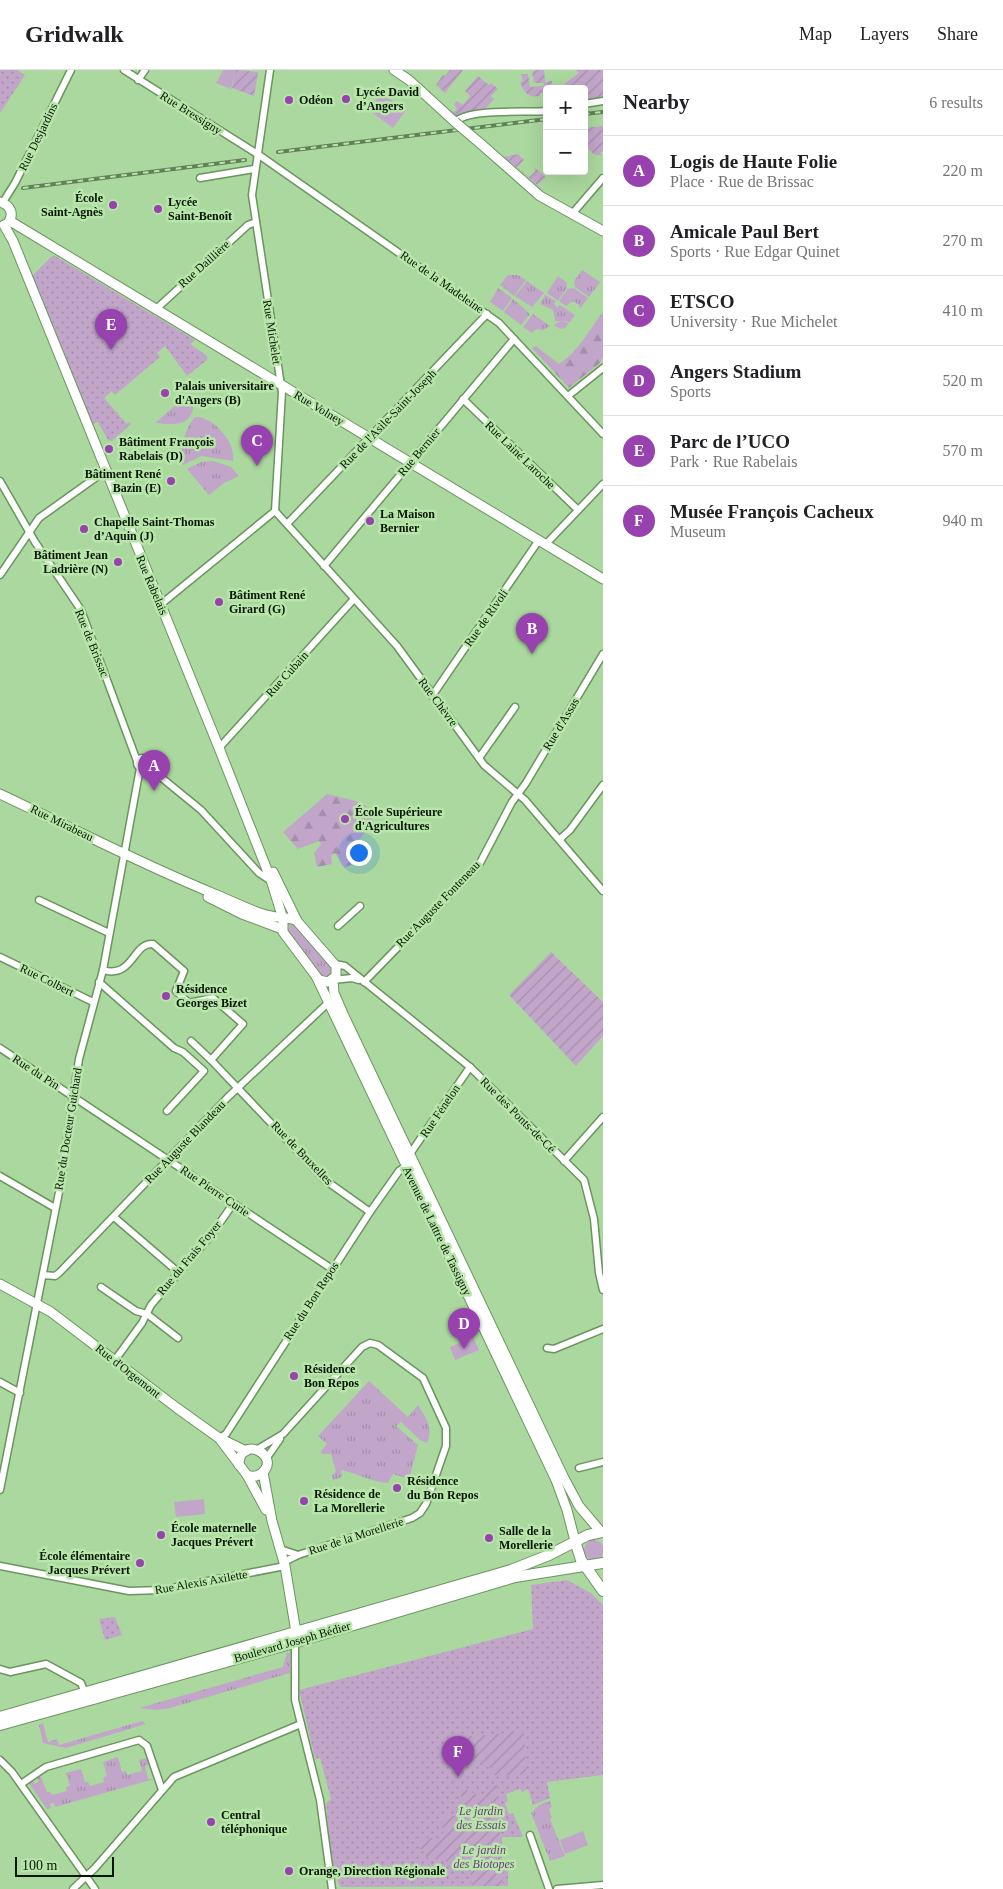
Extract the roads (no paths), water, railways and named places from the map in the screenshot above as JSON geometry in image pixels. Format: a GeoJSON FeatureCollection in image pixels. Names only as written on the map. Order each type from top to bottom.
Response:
{"type":"FeatureCollection","features":[{"type":"Feature","properties":{"kind":"main road","name":"Boulevard Joseph Bédier"},"geometry":{"type":"LineString","coordinates":[[0,1725],[511,1570],[549,1555],[588,1535],[602,1533]]}},
{"type":"Feature","properties":{"kind":"main road"},"geometry":{"type":"LineString","coordinates":[[575,1541],[586,1568],[603,1591]]}},
{"type":"Feature","properties":{"kind":"main road","name":"Boulevard Joseph Bédier"},"geometry":{"type":"LineString","coordinates":[[0,1717],[515,1577],[546,1571],[586,1568],[603,1563]]}},
{"type":"Feature","properties":{"kind":"street","name":"Rue Desjardins"},"geometry":{"type":"LineString","coordinates":[[2,202],[15,183],[71,70]]}},
{"type":"Feature","properties":{"kind":"street","name":"Rue Bressigny"},"geometry":{"type":"LineString","coordinates":[[124,70],[258,155]]}},
{"type":"Feature","properties":{"kind":"street"},"geometry":{"type":"LineString","coordinates":[[138,80],[145,70]]}},
{"type":"Feature","properties":{"kind":"street","name":"Rue Michelet"},"geometry":{"type":"LineString","coordinates":[[270,70],[258,155],[254,169],[252,196],[282,392],[279,414],[275,511]]}},
{"type":"Feature","properties":{"kind":"street"},"geometry":{"type":"LineString","coordinates":[[394,70],[409,80],[540,196],[603,231]]}},
{"type":"Feature","properties":{"kind":"street"},"geometry":{"type":"LineString","coordinates":[[588,103],[603,101]]}},
{"type":"Feature","properties":{"kind":"street"},"geometry":{"type":"LineString","coordinates":[[455,121],[465,116],[511,111],[527,113],[543,111]]}},
{"type":"Feature","properties":{"kind":"street","name":"Rue de la Madeleine"},"geometry":{"type":"LineString","coordinates":[[258,155],[487,314],[514,339],[603,434]]}},
{"type":"Feature","properties":{"kind":"street"},"geometry":{"type":"LineString","coordinates":[[200,178],[254,169]]}},
{"type":"Feature","properties":{"kind":"street"},"geometry":{"type":"LineString","coordinates":[[572,214],[603,178]]}},
{"type":"Feature","properties":{"kind":"street","name":"Rue Rabelais"},"geometry":{"type":"LineString","coordinates":[[2,202],[11,210],[5,224],[219,748],[264,863],[283,919]]}},
{"type":"Feature","properties":{"kind":"street","name":"Rue Daillière"},"geometry":{"type":"LineString","coordinates":[[155,310],[248,225],[256,222]]}},
{"type":"Feature","properties":{"kind":"street","name":"Rue Volney"},"geometry":{"type":"LineString","coordinates":[[5,224],[155,310],[603,578]]}},
{"type":"Feature","properties":{"kind":"street","name":"Rue de l'Asile-Saint-Joseph"},"geometry":{"type":"LineString","coordinates":[[287,524],[487,314]]}},
{"type":"Feature","properties":{"kind":"street","name":"Rue Bernier"},"geometry":{"type":"LineString","coordinates":[[324,566],[514,339]]}},
{"type":"Feature","properties":{"kind":"street"},"geometry":{"type":"LineString","coordinates":[[568,396],[603,368]]}},
{"type":"Feature","properties":{"kind":"street","name":"Rue Lainé Laroche"},"geometry":{"type":"LineString","coordinates":[[463,399],[578,510]]}},
{"type":"Feature","properties":{"kind":"street"},"geometry":{"type":"LineString","coordinates":[[0,575],[29,530],[40,518],[105,471]]}},
{"type":"Feature","properties":{"kind":"street","name":"Rue de Brissac"},"geometry":{"type":"LineString","coordinates":[[0,481],[81,610],[141,764]]}},
{"type":"Feature","properties":{"kind":"street","name":"Rue de Rivoli"},"geometry":{"type":"LineString","coordinates":[[432,696],[543,542],[603,484]]}},
{"type":"Feature","properties":{"kind":"street"},"geometry":{"type":"LineString","coordinates":[[160,605],[275,511]]}},
{"type":"Feature","properties":{"kind":"street","name":"Rue Chèvre"},"geometry":{"type":"LineString","coordinates":[[275,511],[398,648],[484,765],[518,793],[560,839],[603,891]]}},
{"type":"Feature","properties":{"kind":"street","name":"Rue Cubain"},"geometry":{"type":"LineString","coordinates":[[219,748],[354,599]]}},
{"type":"Feature","properties":{"kind":"street","name":"Rue d'Assas"},"geometry":{"type":"LineString","coordinates":[[518,793],[526,783],[603,654]]}},
{"type":"Feature","properties":{"kind":"street"},"geometry":{"type":"LineString","coordinates":[[479,758],[515,706]]}},
{"type":"Feature","properties":{"kind":"street"},"geometry":{"type":"LineString","coordinates":[[141,764],[201,810],[254,868],[270,880]]}},
{"type":"Feature","properties":{"kind":"street","name":"Rue du Docteur Guichard"},"geometry":{"type":"LineString","coordinates":[[0,1490],[43,1275],[72,1096],[93,1002],[103,970],[141,764]]}},
{"type":"Feature","properties":{"kind":"street"},"geometry":{"type":"LineString","coordinates":[[560,839],[570,830],[603,786]]}},
{"type":"Feature","properties":{"kind":"street","name":"Rue Auguste Fonteneau"},"geometry":{"type":"LineString","coordinates":[[363,982],[480,863],[518,793]]}},
{"type":"Feature","properties":{"kind":"street","name":"Rue Mirabeau"},"geometry":{"type":"LineString","coordinates":[[0,794],[191,886]]}},
{"type":"Feature","properties":{"kind":"street","name":"Rue Rabelais"},"geometry":{"type":"LineString","coordinates":[[253,835],[259,841],[297,921],[335,964]]}},
{"type":"Feature","properties":{"kind":"street"},"geometry":{"type":"LineString","coordinates":[[254,868],[263,868],[264,863]]}},
{"type":"Feature","properties":{"kind":"street","name":"Rue Rabelais"},"geometry":{"type":"LineString","coordinates":[[270,880],[283,893]]}},
{"type":"Feature","properties":{"kind":"street"},"geometry":{"type":"LineString","coordinates":[[191,886],[230,908],[282,929],[283,919]]}},
{"type":"Feature","properties":{"kind":"street"},"geometry":{"type":"LineString","coordinates":[[191,886],[263,914],[297,921]]}},
{"type":"Feature","properties":{"kind":"street"},"geometry":{"type":"LineString","coordinates":[[39,900],[109,933]]}},
{"type":"Feature","properties":{"kind":"street"},"geometry":{"type":"LineString","coordinates":[[338,926],[360,906]]}},
{"type":"Feature","properties":{"kind":"street","name":"Avenue de Lattre de Tassigny"},"geometry":{"type":"LineString","coordinates":[[282,929],[317,978],[556,1480],[568,1510],[575,1541]]}},
{"type":"Feature","properties":{"kind":"street"},"geometry":{"type":"LineString","coordinates":[[103,970],[112,972],[122,970],[145,945],[154,945],[184,971],[176,991],[182,997],[189,1003],[213,998],[243,1024],[211,1060],[191,1041]]}},
{"type":"Feature","properties":{"kind":"street","name":"Rue Colbert"},"geometry":{"type":"LineString","coordinates":[[0,957],[93,1002]]}},
{"type":"Feature","properties":{"kind":"street"},"geometry":{"type":"LineString","coordinates":[[333,980],[338,972],[335,964]]}},
{"type":"Feature","properties":{"kind":"street","name":"Rue des Ponts-de-Cé"},"geometry":{"type":"LineString","coordinates":[[335,964],[345,966],[470,1067],[576,1172],[586,1185],[594,1219],[599,1273],[603,1290]]}},
{"type":"Feature","properties":{"kind":"street"},"geometry":{"type":"LineString","coordinates":[[317,978],[325,982],[352,978],[363,982]]}},
{"type":"Feature","properties":{"kind":"street","name":"Avenue de Lattre de Tassigny"},"geometry":{"type":"LineString","coordinates":[[333,980],[334,993],[344,1016],[571,1493],[602,1533]]}},
{"type":"Feature","properties":{"kind":"street"},"geometry":{"type":"LineString","coordinates":[[100,982],[174,1048],[183,1052],[204,1071],[167,1111]]}},
{"type":"Feature","properties":{"kind":"street","name":"Rue Auguste Blandeau"},"geometry":{"type":"LineString","coordinates":[[43,1275],[58,1274],[239,1088],[328,1003]]}},
{"type":"Feature","properties":{"kind":"street","name":"Rue du Pin"},"geometry":{"type":"LineString","coordinates":[[0,1048],[72,1096]]}},
{"type":"Feature","properties":{"kind":"street","name":"Rue de Bruxelles"},"geometry":{"type":"LineString","coordinates":[[211,1060],[325,1180],[370,1212]]}},
{"type":"Feature","properties":{"kind":"street","name":"Rue Fénelon"},"geometry":{"type":"LineString","coordinates":[[409,1153],[412,1152],[470,1067]]}},
{"type":"Feature","properties":{"kind":"street","name":"Rue Pierre Curie"},"geometry":{"type":"LineString","coordinates":[[72,1096],[332,1269]]}},
{"type":"Feature","properties":{"kind":"street"},"geometry":{"type":"LineString","coordinates":[[564,1161],[603,1117]]}},
{"type":"Feature","properties":{"kind":"street","name":"Rue du Bon Repos"},"geometry":{"type":"LineString","coordinates":[[219,1438],[226,1434],[370,1212],[399,1171],[406,1166]]}},
{"type":"Feature","properties":{"kind":"street"},"geometry":{"type":"LineString","coordinates":[[0,1176],[55,1208]]}},
{"type":"Feature","properties":{"kind":"street","name":"Rue du Frais Foyer"},"geometry":{"type":"LineString","coordinates":[[114,1360],[147,1314],[151,1305],[212,1234],[233,1204]]}},
{"type":"Feature","properties":{"kind":"street"},"geometry":{"type":"LineString","coordinates":[[114,1217],[178,1272]]}},
{"type":"Feature","properties":{"kind":"street","name":"Rue d'Orgemont"},"geometry":{"type":"LineString","coordinates":[[0,1284],[62,1320],[219,1438],[246,1451]]}},
{"type":"Feature","properties":{"kind":"street"},"geometry":{"type":"LineString","coordinates":[[101,1287],[136,1311],[147,1314],[178,1338]]}},
{"type":"Feature","properties":{"kind":"street"},"geometry":{"type":"LineString","coordinates":[[547,1348],[554,1348],[603,1329]]}},
{"type":"Feature","properties":{"kind":"street","name":"Rue de la Morellerie"},"geometry":{"type":"LineString","coordinates":[[283,1434],[362,1347],[370,1343],[378,1345],[423,1378],[446,1428],[446,1446],[426,1504],[420,1513],[412,1518],[298,1555],[284,1564]]}},
{"type":"Feature","properties":{"kind":"street"},"geometry":{"type":"LineString","coordinates":[[0,1382],[20,1393]]}},
{"type":"Feature","properties":{"kind":"street"},"geometry":{"type":"LineString","coordinates":[[256,1450],[283,1434]]}},
{"type":"Feature","properties":{"kind":"street"},"geometry":{"type":"LineString","coordinates":[[239,1465],[240,1457],[246,1451],[256,1450],[262,1452],[266,1459],[283,1434]]}},
{"type":"Feature","properties":{"kind":"street","name":"Rue d'Orgemont"},"geometry":{"type":"LineString","coordinates":[[219,1438],[247,1475],[272,1521]]}},
{"type":"Feature","properties":{"kind":"street","name":"Rue d'Orgemont"},"geometry":{"type":"LineString","coordinates":[[266,1459],[263,1472],[272,1521],[284,1564],[295,1637]]}},
{"type":"Feature","properties":{"kind":"street"},"geometry":{"type":"LineString","coordinates":[[579,1468],[603,1462]]}},
{"type":"Feature","properties":{"kind":"street"},"geometry":{"type":"LineString","coordinates":[[247,1475],[256,1476],[263,1472]]}},
{"type":"Feature","properties":{"kind":"street","name":"Rue de la Morellerie"},"geometry":{"type":"LineString","coordinates":[[280,1549],[298,1555]]}},
{"type":"Feature","properties":{"kind":"street","name":"Rue Alexis Axilette"},"geometry":{"type":"LineString","coordinates":[[0,1566],[129,1591],[162,1590],[284,1564]]}},
{"type":"Feature","properties":{"kind":"street"},"geometry":{"type":"LineString","coordinates":[[295,1637],[295,1700],[321,1804],[332,1889]]}},
{"type":"Feature","properties":{"kind":"street"},"geometry":{"type":"LineString","coordinates":[[0,1669],[12,1672],[44,1663],[81,1683],[85,1693]]}},
{"type":"Feature","properties":{"kind":"street"},"geometry":{"type":"LineString","coordinates":[[73,1889],[168,1782],[181,1773],[301,1724]]}},
{"type":"Feature","properties":{"kind":"street"},"geometry":{"type":"LineString","coordinates":[[21,1784],[46,1767],[139,1740],[147,1746],[162,1790]]}},
{"type":"Feature","properties":{"kind":"street"},"geometry":{"type":"LineString","coordinates":[[0,1760],[21,1784],[95,1889]]}},
{"type":"Feature","properties":{"kind":"street"},"geometry":{"type":"LineString","coordinates":[[530,1835],[549,1889]]}},
{"type":"Feature","properties":{"kind":"street"},"geometry":{"type":"LineString","coordinates":[[557,1889],[603,1885]]}},
{"type":"Feature","properties":{"kind":"railway"},"geometry":{"type":"LineString","coordinates":[[588,114],[603,112]]}},
{"type":"Feature","properties":{"kind":"railway"},"geometry":{"type":"LineString","coordinates":[[278,152],[543,119]]}},
{"type":"Feature","properties":{"kind":"railway"},"geometry":{"type":"LineString","coordinates":[[23,188],[245,160]]}},
{"type":"Feature","properties":{"kind":"place","name":"Lycée David d’Angers"},"geometry":{"type":"Point","coordinates":[346,99]}},
{"type":"Feature","properties":{"kind":"place","name":"Odéon"},"geometry":{"type":"Point","coordinates":[289,100]}},
{"type":"Feature","properties":{"kind":"place","name":"École Saint-Agnès"},"geometry":{"type":"Point","coordinates":[113,205]}},
{"type":"Feature","properties":{"kind":"place","name":"Lycée Saint-Benoît"},"geometry":{"type":"Point","coordinates":[158,209]}},
{"type":"Feature","properties":{"kind":"place","name":"Parc de l’UCO"},"geometry":{"type":"Point","coordinates":[111,350]}},
{"type":"Feature","properties":{"kind":"place","name":"Palais universitaire d'Angers (B)"},"geometry":{"type":"Point","coordinates":[165,393]}},
{"type":"Feature","properties":{"kind":"place","name":"Bâtiment François Rabelais (D)"},"geometry":{"type":"Point","coordinates":[109,449]}},
{"type":"Feature","properties":{"kind":"place","name":"ETSCO"},"geometry":{"type":"Point","coordinates":[257,466]}},
{"type":"Feature","properties":{"kind":"place","name":"Bâtiment René Bazin (E)"},"geometry":{"type":"Point","coordinates":[171,481]}},
{"type":"Feature","properties":{"kind":"place","name":"La Maison Bernier"},"geometry":{"type":"Point","coordinates":[370,521]}},
{"type":"Feature","properties":{"kind":"place","name":"Chapelle Saint-Thomas d’Aquin (J)"},"geometry":{"type":"Point","coordinates":[84,529]}},
{"type":"Feature","properties":{"kind":"place","name":"Bâtiment Jean Ladrière (N)"},"geometry":{"type":"Point","coordinates":[118,562]}},
{"type":"Feature","properties":{"kind":"place","name":"Bâtiment René Girard (G)"},"geometry":{"type":"Point","coordinates":[219,602]}},
{"type":"Feature","properties":{"kind":"place","name":"Amicale Paul Bert"},"geometry":{"type":"Point","coordinates":[532,654]}},
{"type":"Feature","properties":{"kind":"place","name":"Logis de Haute Folie"},"geometry":{"type":"Point","coordinates":[154,791]}},
{"type":"Feature","properties":{"kind":"place","name":"École Supérieure d'Agricultures"},"geometry":{"type":"Point","coordinates":[345,819]}},
{"type":"Feature","properties":{"kind":"place","name":"Résidence Georges Bizet"},"geometry":{"type":"Point","coordinates":[166,996]}},
{"type":"Feature","properties":{"kind":"place","name":"Angers Stadium"},"geometry":{"type":"Point","coordinates":[464,1349]}},
{"type":"Feature","properties":{"kind":"place","name":"Résidence Bon Repos"},"geometry":{"type":"Point","coordinates":[294,1376]}},
{"type":"Feature","properties":{"kind":"place","name":"Résidence du Bon Repos"},"geometry":{"type":"Point","coordinates":[397,1488]}},
{"type":"Feature","properties":{"kind":"place","name":"Résidence de La Morellerie"},"geometry":{"type":"Point","coordinates":[304,1501]}},
{"type":"Feature","properties":{"kind":"place","name":"École maternelle Jacques Prévert"},"geometry":{"type":"Point","coordinates":[161,1535]}},
{"type":"Feature","properties":{"kind":"place","name":"Salle de la Morellerie"},"geometry":{"type":"Point","coordinates":[489,1538]}},
{"type":"Feature","properties":{"kind":"place","name":"École élémentaire Jacques Prévert"},"geometry":{"type":"Point","coordinates":[140,1563]}},
{"type":"Feature","properties":{"kind":"place","name":"Musée François Cacheux"},"geometry":{"type":"Point","coordinates":[458,1777]}},
{"type":"Feature","properties":{"kind":"place","name":"Central téléphonique"},"geometry":{"type":"Point","coordinates":[211,1822]}},
{"type":"Feature","properties":{"kind":"place","name":"Orange, Direction Régionale"},"geometry":{"type":"Point","coordinates":[289,1871]}},
{"type":"Feature","properties":{"kind":"park label","name":"Le jardin des Essais"},"geometry":{"type":"Point","coordinates":[481,1818]}},
{"type":"Feature","properties":{"kind":"park label","name":"Le jardin des Biotopes"},"geometry":{"type":"Point","coordinates":[484,1857]}}]}
